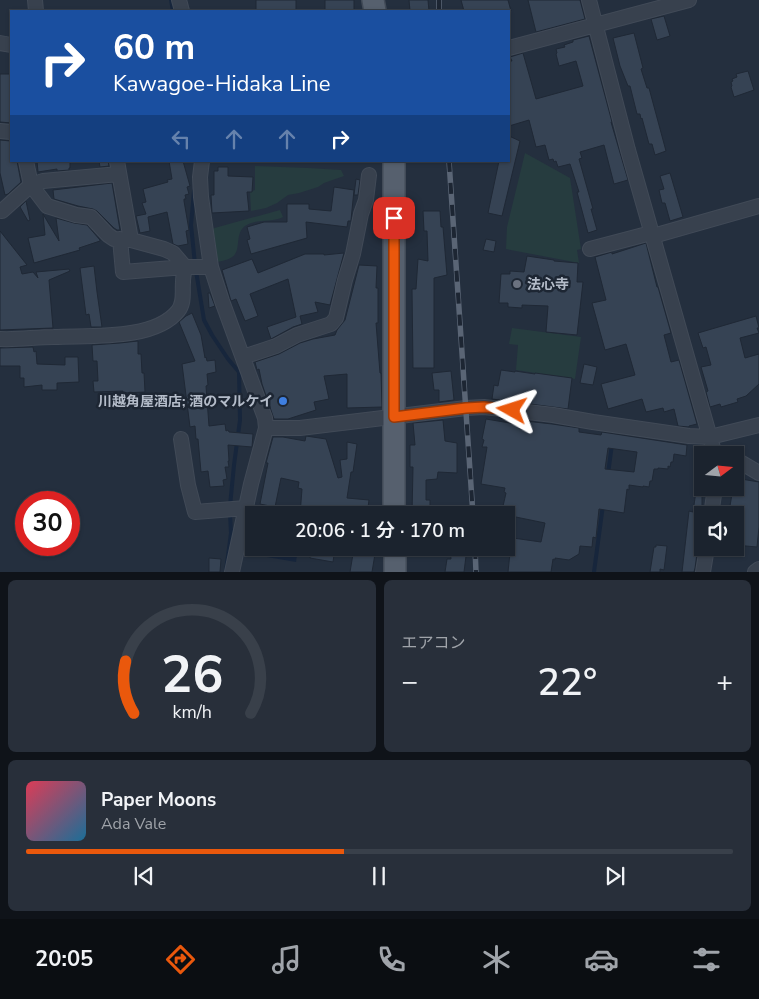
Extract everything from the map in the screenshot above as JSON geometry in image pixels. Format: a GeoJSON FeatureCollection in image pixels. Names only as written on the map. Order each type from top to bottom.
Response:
{"type":"FeatureCollection","features":[{"type":"Feature","properties":{"kind":"main road"},"geometry":{"type":"LineString","coordinates":[[394,162],[394,506]]}},
{"type":"Feature","properties":{"kind":"main road"},"geometry":{"type":"LineString","coordinates":[[394,556],[395,572]]}},
{"type":"Feature","properties":{"kind":"street"},"geometry":{"type":"LineString","coordinates":[[589,0],[628,150],[713,446]]}},
{"type":"Feature","properties":{"kind":"street"},"geometry":{"type":"LineString","coordinates":[[510,48],[689,0]]}},
{"type":"Feature","properties":{"kind":"street"},"geometry":{"type":"LineString","coordinates":[[26,162],[31,185],[47,206],[76,215],[91,217],[114,239],[164,249],[173,253],[197,267],[222,301],[265,418],[266,428],[246,506]]}},
{"type":"Feature","properties":{"kind":"street"},"geometry":{"type":"LineString","coordinates":[[0,339],[102,336],[129,333],[161,324],[171,318],[179,310],[184,300],[182,280],[197,267],[202,162]]}},
{"type":"Feature","properties":{"kind":"street"},"geometry":{"type":"LineString","coordinates":[[2,211],[31,185],[43,181],[118,168],[125,240],[123,272],[197,267]]}},
{"type":"Feature","properties":{"kind":"street"},"geometry":{"type":"LineString","coordinates":[[242,357],[276,346],[297,335],[330,324],[336,318],[366,200],[370,175]]}},
{"type":"Feature","properties":{"kind":"street"},"geometry":{"type":"LineString","coordinates":[[590,249],[759,206]]}},
{"type":"Feature","properties":{"kind":"street"},"geometry":{"type":"LineString","coordinates":[[266,428],[300,428],[484,407],[553,415],[689,436],[711,446]]}},
{"type":"Feature","properties":{"kind":"street"},"geometry":{"type":"LineString","coordinates":[[715,446],[759,425]]}},
{"type":"Feature","properties":{"kind":"street"},"geometry":{"type":"LineString","coordinates":[[181,439],[188,485],[196,512],[245,508]]}},
{"type":"Feature","properties":{"kind":"street"},"geometry":{"type":"LineString","coordinates":[[744,464],[759,473]]}},
{"type":"Feature","properties":{"kind":"street"},"geometry":{"type":"LineString","coordinates":[[232,572],[245,513]]}},
{"type":"Feature","properties":{"kind":"street"},"geometry":{"type":"LineString","coordinates":[[703,572],[706,556]]}},
{"type":"Feature","properties":{"kind":"street"},"geometry":{"type":"LineString","coordinates":[[755,572],[759,569]]}},
{"type":"Feature","properties":{"kind":"green space"},"geometry":{"type":"Polygon","coordinates":[[[525,153],[570,178],[581,249],[577,250],[579,263],[506,249],[507,227],[525,153]]]}},
{"type":"Feature","properties":{"kind":"green space"},"geometry":{"type":"Polygon","coordinates":[[[255,166],[341,170],[344,176],[318,187],[288,195],[266,208],[251,211],[250,192],[255,190],[255,166]]]}},
{"type":"Feature","properties":{"kind":"green space"},"geometry":{"type":"Polygon","coordinates":[[[280,210],[283,217],[279,219],[254,222],[245,226],[240,233],[235,254],[229,259],[217,262],[211,229],[280,210]]]}},
{"type":"Feature","properties":{"kind":"green space"},"geometry":{"type":"Polygon","coordinates":[[[512,328],[581,337],[575,379],[516,370],[518,345],[509,344],[512,328]]]}},
{"type":"Feature","properties":{"kind":"water"},"geometry":{"type":"Polygon","coordinates":[[[261,556],[297,556],[296,562],[261,556]]]}},
{"type":"Feature","properties":{"kind":"building"},"geometry":{"type":"Polygon","coordinates":[[[256,0],[296,0],[296,10],[256,10],[256,0]]]}},
{"type":"Feature","properties":{"kind":"building"},"geometry":{"type":"Polygon","coordinates":[[[325,0],[354,0],[354,10],[325,10],[325,0]]]}},
{"type":"Feature","properties":{"kind":"building"},"geometry":{"type":"Polygon","coordinates":[[[409,0],[428,0],[429,10],[410,10],[409,0]]]}},
{"type":"Feature","properties":{"kind":"building"},"geometry":{"type":"Polygon","coordinates":[[[461,0],[508,0],[511,11],[510,10],[464,10],[461,0]]]}},
{"type":"Feature","properties":{"kind":"building"},"geometry":{"type":"Polygon","coordinates":[[[528,0],[580,0],[585,19],[536,32],[528,0]]]}},
{"type":"Feature","properties":{"kind":"building"},"geometry":{"type":"Polygon","coordinates":[[[664,16],[670,36],[657,40],[651,19],[664,16]]]}},
{"type":"Feature","properties":{"kind":"building"},"geometry":{"type":"Polygon","coordinates":[[[634,33],[643,68],[641,69],[647,88],[649,88],[666,151],[655,155],[652,144],[649,144],[642,118],[640,114],[637,114],[630,86],[628,86],[620,66],[613,38],[634,33]]]}},
{"type":"Feature","properties":{"kind":"building"},"geometry":{"type":"Polygon","coordinates":[[[589,36],[628,180],[614,184],[604,145],[580,152],[582,158],[579,159],[597,230],[588,233],[577,192],[579,192],[570,164],[558,167],[556,161],[554,162],[553,159],[549,160],[545,145],[536,147],[529,120],[510,126],[510,61],[512,61],[510,57],[523,53],[536,99],[583,86],[576,61],[559,66],[556,54],[556,49],[565,47],[564,45],[573,42],[573,40],[589,36]]]}},
{"type":"Feature","properties":{"kind":"building"},"geometry":{"type":"Polygon","coordinates":[[[748,71],[754,90],[734,97],[731,87],[732,79],[737,77],[736,74],[748,71]]]}},
{"type":"Feature","properties":{"kind":"building"},"geometry":{"type":"Polygon","coordinates":[[[0,74],[10,74],[10,123],[0,122],[0,74]]]}},
{"type":"Feature","properties":{"kind":"building"},"geometry":{"type":"Polygon","coordinates":[[[510,136],[520,141],[502,216],[488,213],[499,162],[510,162],[510,136]]]}},
{"type":"Feature","properties":{"kind":"building"},"geometry":{"type":"Polygon","coordinates":[[[0,140],[10,141],[10,162],[17,162],[21,182],[5,195],[0,173],[0,140]]]}},
{"type":"Feature","properties":{"kind":"building"},"geometry":{"type":"Polygon","coordinates":[[[37,162],[70,162],[69,170],[57,171],[57,169],[38,172],[37,162]]]}},
{"type":"Feature","properties":{"kind":"building"},"geometry":{"type":"Polygon","coordinates":[[[99,162],[108,162],[109,166],[100,167],[99,162]]]}},
{"type":"Feature","properties":{"kind":"building"},"geometry":{"type":"Polygon","coordinates":[[[169,162],[183,162],[190,186],[187,187],[189,194],[185,195],[186,199],[184,199],[189,230],[186,231],[188,244],[178,246],[173,244],[167,212],[148,217],[150,231],[140,233],[136,216],[146,214],[142,203],[146,202],[143,189],[168,182],[167,180],[172,179],[169,162]]]}},
{"type":"Feature","properties":{"kind":"building"},"geometry":{"type":"Polygon","coordinates":[[[218,167],[228,167],[228,176],[253,177],[252,192],[247,192],[249,211],[212,213],[211,195],[214,195],[214,171],[218,171],[218,167]]]}},
{"type":"Feature","properties":{"kind":"building"},"geometry":{"type":"Polygon","coordinates":[[[670,173],[683,217],[670,221],[665,203],[662,203],[659,190],[664,189],[660,176],[670,173]]]}},
{"type":"Feature","properties":{"kind":"building"},"geometry":{"type":"Polygon","coordinates":[[[356,179],[360,180],[358,195],[354,195],[356,179]]]}},
{"type":"Feature","properties":{"kind":"building"},"geometry":{"type":"Polygon","coordinates":[[[112,183],[120,230],[114,228],[93,209],[54,199],[53,190],[112,183]]]}},
{"type":"Feature","properties":{"kind":"building"},"geometry":{"type":"Polygon","coordinates":[[[334,187],[354,190],[351,221],[348,221],[347,227],[306,222],[307,238],[251,254],[247,240],[250,239],[247,227],[264,222],[287,222],[287,204],[309,204],[309,209],[331,211],[334,187]]]}},
{"type":"Feature","properties":{"kind":"building"},"geometry":{"type":"Polygon","coordinates":[[[26,201],[30,220],[28,221],[20,207],[26,201]]]}},
{"type":"Feature","properties":{"kind":"building"},"geometry":{"type":"Polygon","coordinates":[[[423,211],[440,211],[447,275],[434,278],[434,368],[413,368],[412,289],[416,289],[418,259],[428,261],[427,231],[424,231],[423,211]]]}},
{"type":"Feature","properties":{"kind":"building"},"geometry":{"type":"Polygon","coordinates":[[[43,214],[59,241],[56,218],[87,225],[100,241],[79,248],[80,250],[34,263],[28,238],[45,235],[43,214]]]}},
{"type":"Feature","properties":{"kind":"building"},"geometry":{"type":"Polygon","coordinates":[[[0,231],[27,265],[20,267],[22,274],[33,272],[38,278],[36,272],[69,269],[70,271],[49,280],[53,328],[0,330],[0,231]]]}},
{"type":"Feature","properties":{"kind":"building"},"geometry":{"type":"Polygon","coordinates":[[[486,239],[496,241],[494,252],[483,250],[486,239]]]}},
{"type":"Feature","properties":{"kind":"building"},"geometry":{"type":"Polygon","coordinates":[[[646,243],[671,333],[664,335],[671,362],[679,360],[697,424],[689,427],[678,426],[674,409],[664,412],[663,408],[646,412],[642,399],[608,409],[601,384],[635,375],[626,344],[605,350],[592,303],[606,300],[595,257],[612,252],[612,254],[646,243]]]}},
{"type":"Feature","properties":{"kind":"building"},"geometry":{"type":"Polygon","coordinates":[[[344,253],[330,305],[315,302],[318,312],[300,316],[302,324],[271,339],[267,327],[296,317],[288,279],[250,294],[258,316],[245,321],[236,299],[231,301],[222,270],[252,259],[258,273],[305,254],[344,253]]]}},
{"type":"Feature","properties":{"kind":"building"},"geometry":{"type":"Polygon","coordinates":[[[527,256],[578,263],[577,282],[583,282],[577,335],[546,332],[548,306],[522,305],[522,308],[508,307],[508,303],[499,303],[501,274],[510,274],[510,271],[524,272],[527,256]]]}},
{"type":"Feature","properties":{"kind":"building"},"geometry":{"type":"Polygon","coordinates":[[[359,265],[377,266],[378,323],[376,323],[382,407],[347,408],[347,374],[324,376],[329,399],[314,402],[316,410],[288,419],[274,419],[259,369],[257,370],[255,362],[279,354],[300,343],[335,335],[345,320],[359,265]]]}},
{"type":"Feature","properties":{"kind":"building"},"geometry":{"type":"Polygon","coordinates":[[[94,266],[102,327],[91,327],[89,314],[86,315],[80,268],[94,266]]]}},
{"type":"Feature","properties":{"kind":"building"},"geometry":{"type":"Polygon","coordinates":[[[208,293],[210,293],[215,306],[209,308],[208,293]]]}},
{"type":"Feature","properties":{"kind":"building"},"geometry":{"type":"Polygon","coordinates":[[[192,313],[201,335],[205,358],[207,361],[215,360],[216,372],[207,374],[209,426],[225,424],[226,431],[253,434],[252,447],[228,445],[229,467],[225,467],[227,479],[223,480],[224,486],[210,487],[208,471],[201,472],[195,426],[190,427],[182,364],[195,361],[179,322],[192,313]]]}},
{"type":"Feature","properties":{"kind":"building"},"geometry":{"type":"Polygon","coordinates":[[[756,316],[759,333],[740,338],[745,358],[759,354],[759,384],[746,396],[737,399],[738,402],[721,407],[720,404],[710,407],[706,392],[708,391],[701,367],[711,365],[706,347],[703,348],[698,333],[756,316]]]}},
{"type":"Feature","properties":{"kind":"building"},"geometry":{"type":"Polygon","coordinates":[[[138,341],[138,354],[141,354],[145,392],[94,392],[93,381],[98,381],[97,361],[93,361],[92,345],[138,341]]]}},
{"type":"Feature","properties":{"kind":"building"},"geometry":{"type":"Polygon","coordinates":[[[33,347],[34,352],[36,351],[37,364],[65,365],[65,357],[78,357],[79,382],[57,383],[57,390],[42,390],[42,385],[24,387],[24,378],[20,378],[20,366],[0,366],[0,348],[33,347]]]}},
{"type":"Feature","properties":{"kind":"building"},"geometry":{"type":"Polygon","coordinates":[[[584,364],[597,367],[593,385],[580,383],[584,364]]]}},
{"type":"Feature","properties":{"kind":"building"},"geometry":{"type":"Polygon","coordinates":[[[501,370],[572,378],[568,409],[492,399],[494,385],[498,386],[501,370]]]}},
{"type":"Feature","properties":{"kind":"building"},"geometry":{"type":"Polygon","coordinates":[[[451,371],[454,400],[439,402],[439,390],[434,390],[432,373],[451,371]]]}},
{"type":"Feature","properties":{"kind":"building"},"geometry":{"type":"Polygon","coordinates":[[[486,419],[516,424],[516,420],[552,424],[579,428],[579,432],[601,435],[602,432],[687,445],[686,456],[674,454],[673,462],[671,462],[670,467],[668,466],[668,469],[654,469],[649,487],[629,485],[624,513],[599,509],[596,538],[593,537],[592,547],[580,546],[579,554],[569,560],[553,559],[551,572],[508,572],[510,556],[515,556],[515,538],[541,542],[545,523],[515,517],[515,506],[503,506],[506,493],[504,492],[505,488],[481,484],[487,447],[482,447],[484,440],[482,439],[486,419]],[[608,448],[605,469],[634,472],[637,452],[608,448]]]}},
{"type":"Feature","properties":{"kind":"building"},"geometry":{"type":"Polygon","coordinates":[[[443,420],[445,441],[457,443],[457,473],[438,472],[437,479],[426,480],[426,500],[430,500],[430,506],[412,506],[413,467],[410,467],[410,445],[415,445],[413,423],[443,420]]]}},
{"type":"Feature","properties":{"kind":"building"},"geometry":{"type":"Polygon","coordinates":[[[306,436],[326,439],[338,478],[342,477],[340,460],[347,459],[347,442],[357,444],[347,498],[369,500],[368,506],[301,506],[302,489],[298,488],[299,482],[281,478],[275,506],[260,504],[268,463],[266,463],[273,437],[305,441],[306,436]]]}},
{"type":"Feature","properties":{"kind":"building"},"geometry":{"type":"Polygon","coordinates":[[[744,480],[759,482],[757,547],[744,546],[744,506],[730,506],[732,496],[744,496],[744,480]]]}},
{"type":"Feature","properties":{"kind":"building"},"geometry":{"type":"Polygon","coordinates":[[[695,496],[702,496],[702,506],[694,506],[694,556],[697,556],[694,572],[682,572],[689,511],[693,512],[695,496]]]}},
{"type":"Feature","properties":{"kind":"building"},"geometry":{"type":"Polygon","coordinates":[[[656,545],[667,546],[664,570],[660,569],[660,572],[650,572],[654,547],[656,545]]]}},
{"type":"Feature","properties":{"kind":"building"},"geometry":{"type":"Polygon","coordinates":[[[310,556],[334,556],[333,562],[310,558],[310,556]]]}},
{"type":"Feature","properties":{"kind":"building"},"geometry":{"type":"Polygon","coordinates":[[[353,556],[375,556],[372,572],[350,572],[353,556]]]}},
{"type":"Feature","properties":{"kind":"building"},"geometry":{"type":"Polygon","coordinates":[[[451,556],[466,556],[464,572],[445,572],[447,559],[451,559],[451,556]]]}},
{"type":"Feature","properties":{"kind":"building"},"geometry":{"type":"Polygon","coordinates":[[[209,558],[221,559],[220,572],[209,572],[209,558]]]}},
{"type":"Feature","properties":{"kind":"waterway"},"geometry":{"type":"LineString","coordinates":[[171,0],[173,10]]}},
{"type":"Feature","properties":{"kind":"waterway"},"geometry":{"type":"LineString","coordinates":[[194,191],[191,225],[195,264]]}},
{"type":"Feature","properties":{"kind":"waterway"},"geometry":{"type":"LineString","coordinates":[[196,271],[204,320],[228,359],[239,372],[240,420],[230,506]]}},
{"type":"Feature","properties":{"kind":"waterway"},"geometry":{"type":"LineString","coordinates":[[608,474],[612,444]]}},
{"type":"Feature","properties":{"kind":"waterway"},"geometry":{"type":"LineString","coordinates":[[594,572],[603,505]]}},
{"type":"Feature","properties":{"kind":"waterway"},"geometry":{"type":"LineString","coordinates":[[226,571],[231,533],[230,513]]}},
{"type":"Feature","properties":{"kind":"railway"},"geometry":{"type":"LineString","coordinates":[[439,0],[439,10]]}},
{"type":"Feature","properties":{"kind":"railway"},"geometry":{"type":"LineString","coordinates":[[449,162],[472,506]]}},
{"type":"Feature","properties":{"kind":"railway"},"geometry":{"type":"LineString","coordinates":[[475,556],[476,572]]}},
{"type":"Feature","properties":{"kind":"place","name":"法心寺"},"geometry":{"type":"Point","coordinates":[517,284]}},
{"type":"Feature","properties":{"kind":"place","name":"川越角屋酒店; 酒のマルケイ"},"geometry":{"type":"Point","coordinates":[283,401]}},
{"type":"Feature","properties":{"kind":"route"},"geometry":{"type":"LineString","coordinates":[[394,218],[394,417],[466,408],[484,407],[512,410]]}}]}
